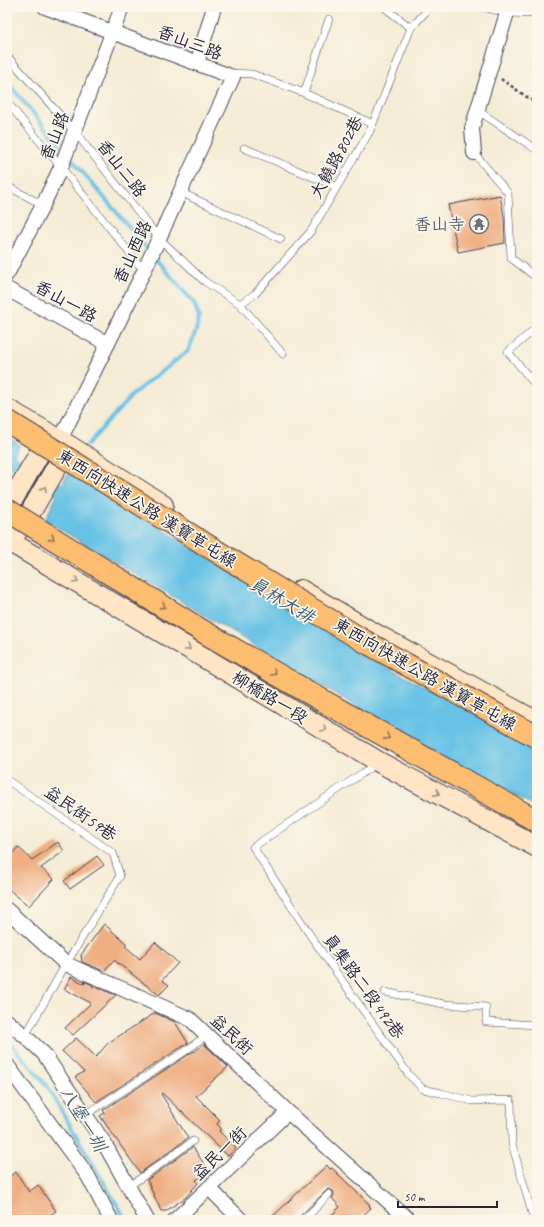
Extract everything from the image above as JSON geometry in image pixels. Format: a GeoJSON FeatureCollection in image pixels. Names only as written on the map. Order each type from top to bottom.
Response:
{"type":"FeatureCollection","features":[{"type":"Feature","properties":{"kind":"highway","name":"東西向快速公路 漢寶草屯線"},"geometry":{"type":"LineString","coordinates":[[7,421],[364,641],[537,737]]}},
{"type":"Feature","properties":{"kind":"highway"},"geometry":{"type":"LineString","coordinates":[[8,507],[204,632],[537,821]]}},
{"type":"Feature","properties":{"kind":"main road"},"geometry":{"type":"LineString","coordinates":[[7,409],[60,440],[246,558],[357,624],[537,722]]}},
{"type":"Feature","properties":{"kind":"main road"},"geometry":{"type":"LineString","coordinates":[[8,507],[40,452],[60,440]]}},
{"type":"Feature","properties":{"kind":"main road"},"geometry":{"type":"LineString","coordinates":[[8,541],[29,515],[59,463],[60,440]]}},
{"type":"Feature","properties":{"kind":"main road","name":"柳橋路一段"},"geometry":{"type":"LineString","coordinates":[[8,541],[379,762],[537,847]]}},
{"type":"Feature","properties":{"kind":"street","name":"香山三路"},"geometry":{"type":"LineString","coordinates":[[45,7],[233,77]]}},
{"type":"Feature","properties":{"kind":"street","name":"香山路"},"geometry":{"type":"LineString","coordinates":[[7,274],[61,167],[122,7]]}},
{"type":"Feature","properties":{"kind":"street"},"geometry":{"type":"LineString","coordinates":[[197,63],[214,7]]}},
{"type":"Feature","properties":{"kind":"street"},"geometry":{"type":"LineString","coordinates":[[474,153],[472,128],[507,13]]}},
{"type":"Feature","properties":{"kind":"street","name":"香山西路"},"geometry":{"type":"LineString","coordinates":[[60,440],[144,271],[233,77]]}},
{"type":"Feature","properties":{"kind":"street","name":"香山一路"},"geometry":{"type":"LineString","coordinates":[[7,289],[108,344]]}},
{"type":"Feature","properties":{"kind":"street","name":"益民街"},"geometry":{"type":"LineString","coordinates":[[7,910],[66,964],[190,1019],[288,1112],[409,1220]]}},
{"type":"Feature","properties":{"kind":"street"},"geometry":{"type":"LineString","coordinates":[[7,1021],[44,1054],[103,1141],[147,1220]]}},
{"type":"Feature","properties":{"kind":"street"},"geometry":{"type":"LineString","coordinates":[[7,1065],[88,1176],[111,1220]]}},
{"type":"Feature","properties":{"kind":"street","name":"益民一街"},"geometry":{"type":"LineString","coordinates":[[176,1220],[288,1112]]}},
{"type":"Feature","properties":{"kind":"street"},"geometry":{"type":"LineString","coordinates":[[209,1188],[241,1220]]}},
{"type":"Feature","properties":{"kind":"lane"},"geometry":{"type":"LineString","coordinates":[[384,7],[411,28]]}},
{"type":"Feature","properties":{"kind":"lane","name":"大饒路802巷"},"geometry":{"type":"LineString","coordinates":[[240,304],[255,294],[311,231],[370,131],[411,28],[430,7]]}},
{"type":"Feature","properties":{"kind":"lane"},"geometry":{"type":"LineString","coordinates":[[484,7],[507,13],[537,14]]}},
{"type":"Feature","properties":{"kind":"lane"},"geometry":{"type":"LineString","coordinates":[[304,94],[329,19]]}},
{"type":"Feature","properties":{"kind":"lane","name":"香山二路"},"geometry":{"type":"LineString","coordinates":[[7,56],[75,132],[159,238],[204,281],[240,304],[282,354]]}},
{"type":"Feature","properties":{"kind":"lane"},"geometry":{"type":"LineString","coordinates":[[219,72],[252,74],[304,94],[373,124]]}},
{"type":"Feature","properties":{"kind":"lane"},"geometry":{"type":"LineString","coordinates":[[7,102],[144,271]]}},
{"type":"Feature","properties":{"kind":"lane"},"geometry":{"type":"LineString","coordinates":[[477,110],[537,150]]}},
{"type":"Feature","properties":{"kind":"lane"},"geometry":{"type":"LineString","coordinates":[[244,148],[337,187]]}},
{"type":"Feature","properties":{"kind":"lane"},"geometry":{"type":"LineString","coordinates":[[474,153],[508,193],[511,258],[537,278]]}},
{"type":"Feature","properties":{"kind":"lane"},"geometry":{"type":"LineString","coordinates":[[7,186],[43,204]]}},
{"type":"Feature","properties":{"kind":"lane"},"geometry":{"type":"LineString","coordinates":[[180,192],[281,239]]}},
{"type":"Feature","properties":{"kind":"lane"},"geometry":{"type":"LineString","coordinates":[[537,327],[508,352],[537,387]]}},
{"type":"Feature","properties":{"kind":"lane","name":"員集路二段492巷"},"geometry":{"type":"LineString","coordinates":[[379,762],[266,836],[253,847],[312,938],[409,1075],[423,1088],[440,1093],[472,1100],[511,1100],[512,1144],[534,1220]]}},
{"type":"Feature","properties":{"kind":"lane","name":"益民街59巷"},"geometry":{"type":"LineString","coordinates":[[7,780],[113,853],[120,876],[66,964],[25,1036]]}},
{"type":"Feature","properties":{"kind":"lane"},"geometry":{"type":"LineString","coordinates":[[385,992],[444,1004],[486,1008],[486,1022],[537,1025]]}},
{"type":"Feature","properties":{"kind":"lane"},"geometry":{"type":"LineString","coordinates":[[85,1115],[184,1052],[207,1035]]}},
{"type":"Feature","properties":{"kind":"lane"},"geometry":{"type":"LineString","coordinates":[[128,1187],[193,1141]]}},
{"type":"Feature","properties":{"kind":"lane"},"geometry":{"type":"LineString","coordinates":[[304,1220],[329,1194]]}},
{"type":"Feature","properties":{"kind":"path"},"geometry":{"type":"LineString","coordinates":[[489,71],[537,104]]}},
{"type":"Feature","properties":{"kind":"water"},"geometry":{"type":"Polygon","coordinates":[[[7,437],[20,445],[7,466],[7,437]]]}},
{"type":"Feature","properties":{"kind":"water"},"geometry":{"type":"Polygon","coordinates":[[[69,471],[366,656],[537,747],[537,807],[438,755],[45,520],[69,471]]]}},
{"type":"Feature","properties":{"kind":"building","name":"香山寺"},"geometry":{"type":"Polygon","coordinates":[[[500,195],[504,217],[505,243],[458,252],[448,205],[500,195]]]}},
{"type":"Feature","properties":{"kind":"building"},"geometry":{"type":"Polygon","coordinates":[[[58,842],[64,851],[41,868],[54,879],[29,906],[7,888],[7,860],[18,847],[32,860],[58,842]]]}},
{"type":"Feature","properties":{"kind":"building"},"geometry":{"type":"Polygon","coordinates":[[[97,856],[104,865],[70,889],[64,881],[97,856]]]}},
{"type":"Feature","properties":{"kind":"building"},"geometry":{"type":"Polygon","coordinates":[[[104,924],[127,944],[125,946],[140,959],[155,942],[178,963],[162,980],[169,985],[159,995],[114,960],[104,971],[82,962],[81,955],[104,924]]]}},
{"type":"Feature","properties":{"kind":"building"},"geometry":{"type":"Polygon","coordinates":[[[71,977],[85,984],[84,981],[93,985],[92,986],[116,995],[73,1035],[65,1028],[91,1003],[64,989],[71,977]]]}},
{"type":"Feature","properties":{"kind":"building"},"geometry":{"type":"Polygon","coordinates":[[[155,1013],[175,1022],[188,1043],[96,1102],[75,1077],[84,1072],[62,1051],[76,1038],[96,1057],[108,1043],[155,1013]]]}},
{"type":"Feature","properties":{"kind":"building"},"geometry":{"type":"Polygon","coordinates":[[[204,1044],[228,1067],[196,1096],[220,1120],[217,1124],[221,1128],[219,1131],[236,1148],[228,1156],[162,1093],[161,1094],[188,1138],[140,1173],[100,1116],[105,1113],[103,1110],[194,1052],[204,1044]]]}},
{"type":"Feature","properties":{"kind":"building"},"geometry":{"type":"Polygon","coordinates":[[[193,1147],[209,1172],[196,1180],[198,1183],[186,1197],[166,1211],[161,1211],[147,1180],[193,1147]]]}},
{"type":"Feature","properties":{"kind":"building"},"geometry":{"type":"Polygon","coordinates":[[[327,1165],[330,1169],[332,1168],[370,1205],[369,1206],[371,1208],[358,1220],[327,1220],[340,1207],[332,1198],[334,1195],[333,1191],[328,1189],[296,1220],[269,1220],[327,1165]]]}},
{"type":"Feature","properties":{"kind":"building"},"geometry":{"type":"Polygon","coordinates":[[[16,1172],[29,1192],[38,1185],[56,1211],[43,1220],[7,1220],[7,1178],[16,1172]]]}},
{"type":"Feature","properties":{"kind":"waterway"},"geometry":{"type":"LineString","coordinates":[[7,82],[65,151]]}},
{"type":"Feature","properties":{"kind":"waterway"},"geometry":{"type":"LineString","coordinates":[[69,156],[150,252]]}},
{"type":"Feature","properties":{"kind":"waterway"},"geometry":{"type":"LineString","coordinates":[[87,445],[134,393],[188,351],[196,331],[199,317],[194,303],[154,257]]}},
{"type":"Feature","properties":{"kind":"waterway","name":"員林大排"},"geometry":{"type":"LineString","coordinates":[[7,458],[75,499]]}},
{"type":"Feature","properties":{"kind":"waterway","name":"八堡一圳"},"geometry":{"type":"LineString","coordinates":[[7,1039],[47,1086],[126,1220]]}},
{"type":"Feature","properties":{"kind":"place","name":"香山寺"},"geometry":{"type":"Point","coordinates":[479,224]}}]}
